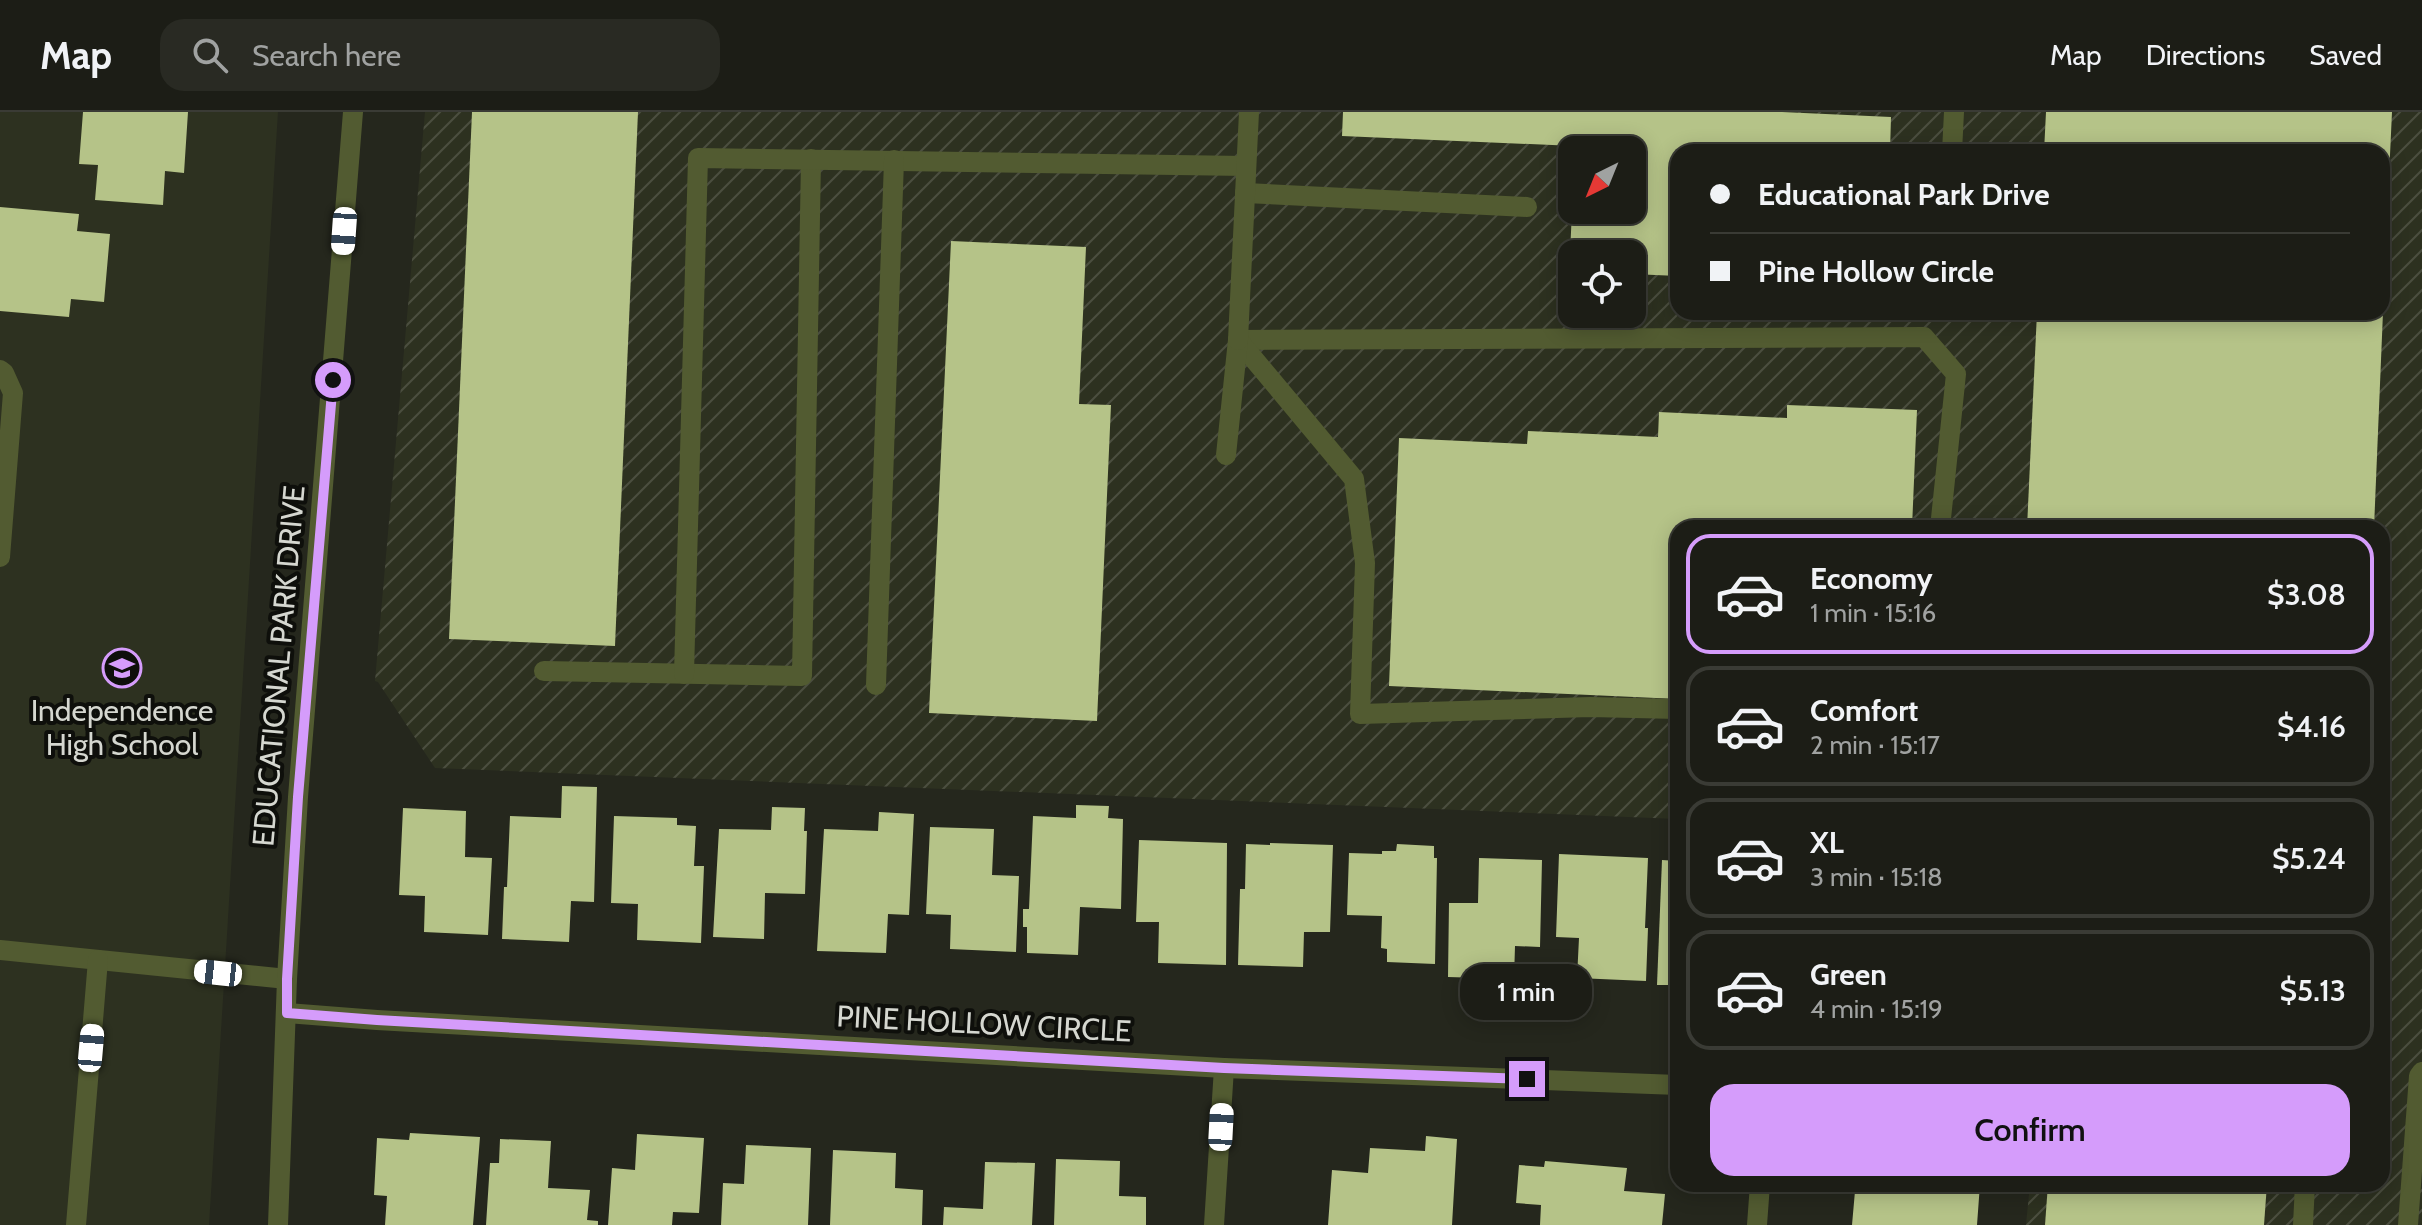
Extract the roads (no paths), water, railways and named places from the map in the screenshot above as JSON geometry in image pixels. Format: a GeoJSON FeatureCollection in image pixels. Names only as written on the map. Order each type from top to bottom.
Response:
{"type":"FeatureCollection","features":[{"type":"Feature","properties":{"kind":"street","name":"EDUCATIONAL PARK DRIVE"},"geometry":{"type":"LineString","coordinates":[[278,1225],[287,979],[298,797],[353,112]]}},
{"type":"Feature","properties":{"kind":"street"},"geometry":{"type":"LineString","coordinates":[[1226,455],[1238,340],[1249,112]]}},
{"type":"Feature","properties":{"kind":"street"},"geometry":{"type":"LineString","coordinates":[[1952,144],[1954,112]]}},
{"type":"Feature","properties":{"kind":"street"},"geometry":{"type":"LineString","coordinates":[[684,674],[698,158],[1246,166]]}},
{"type":"Feature","properties":{"kind":"street"},"geometry":{"type":"LineString","coordinates":[[544,671],[802,676],[811,159]]}},
{"type":"Feature","properties":{"kind":"street"},"geometry":{"type":"LineString","coordinates":[[876,685],[894,160]]}},
{"type":"Feature","properties":{"kind":"street"},"geometry":{"type":"LineString","coordinates":[[1245,193],[1527,207]]}},
{"type":"Feature","properties":{"kind":"street"},"geometry":{"type":"LineString","coordinates":[[1238,340],[1924,337],[1956,374],[1941,520]]}},
{"type":"Feature","properties":{"kind":"street"},"geometry":{"type":"LineString","coordinates":[[1238,340],[1354,479],[1365,563],[1360,714],[1590,707],[1670,709]]}},
{"type":"Feature","properties":{"kind":"street"},"geometry":{"type":"LineString","coordinates":[[0,370],[13,393],[0,557]]}},
{"type":"Feature","properties":{"kind":"street"},"geometry":{"type":"LineString","coordinates":[[0,950],[287,979]]}},
{"type":"Feature","properties":{"kind":"street"},"geometry":{"type":"LineString","coordinates":[[76,1225],[98,960]]}},
{"type":"Feature","properties":{"kind":"street","name":"PINE HOLLOW CIRCLE"},"geometry":{"type":"LineString","coordinates":[[287,1013],[1224,1068],[1670,1085]]}},
{"type":"Feature","properties":{"kind":"street"},"geometry":{"type":"LineString","coordinates":[[1214,1225],[1224,1068]]}},
{"type":"Feature","properties":{"kind":"street"},"geometry":{"type":"LineString","coordinates":[[2408,1225],[2419,1076],[2422,1072]]}},
{"type":"Feature","properties":{"kind":"street"},"geometry":{"type":"LineString","coordinates":[[1757,1225],[1759,1192]]}},
{"type":"Feature","properties":{"kind":"street"},"geometry":{"type":"LineString","coordinates":[[2303,1225],[2305,1192]]}},
{"type":"Feature","properties":{"kind":"place","name":"Independence High School"},"geometry":{"type":"Point","coordinates":[122,668]}}]}
